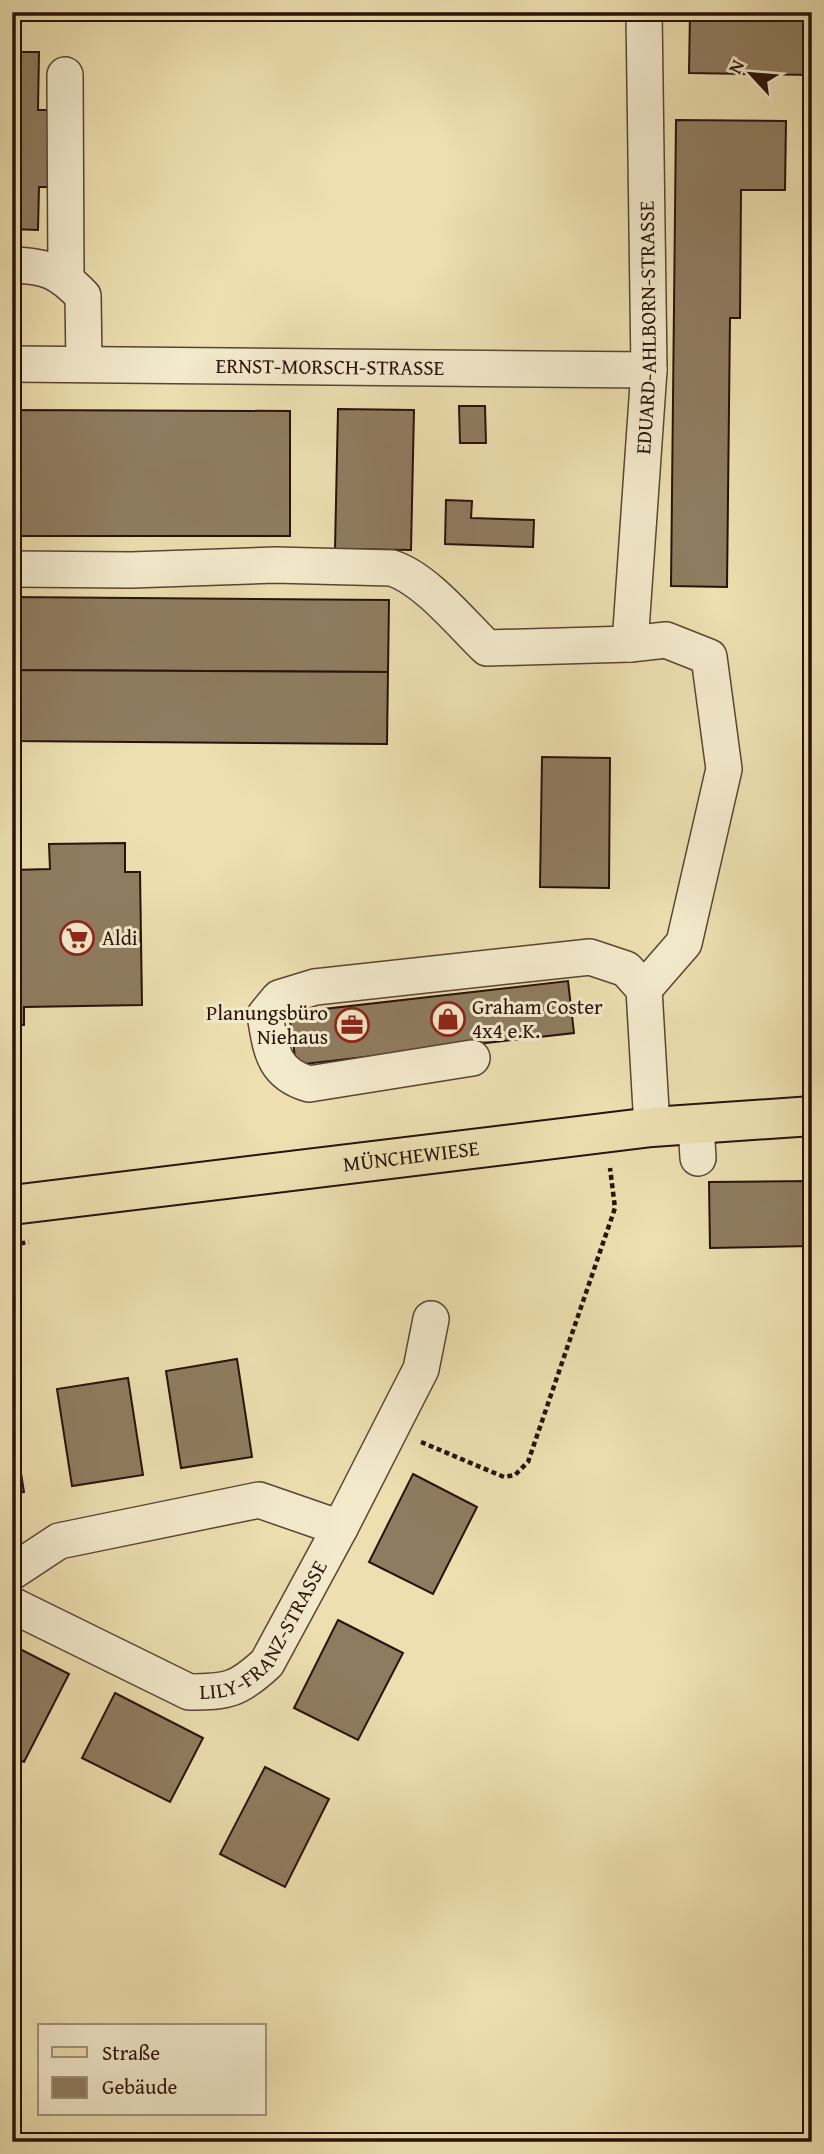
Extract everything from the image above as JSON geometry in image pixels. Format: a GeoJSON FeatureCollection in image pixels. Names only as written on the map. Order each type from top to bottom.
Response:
{"type":"FeatureCollection","features":[{"type":"Feature","properties":{"kind":"main road","name":"MÜNCHEWIESE"},"geometry":{"type":"LineString","coordinates":[[12,1205],[652,1127],[697,1141],[812,1116]]}},
{"type":"Feature","properties":{"kind":"street","name":"EDUARD-AHLBORN-STRASSE"},"geometry":{"type":"LineString","coordinates":[[630,644],[649,370],[644,12]]}},
{"type":"Feature","properties":{"kind":"street"},"geometry":{"type":"LineString","coordinates":[[65,75],[66,278]]}},
{"type":"Feature","properties":{"kind":"street"},"geometry":{"type":"LineString","coordinates":[[12,265],[47,269],[66,278],[83,296],[84,364]]}},
{"type":"Feature","properties":{"kind":"street","name":"ERNST-MORSCH-STRASSE"},"geometry":{"type":"LineString","coordinates":[[12,364],[649,370]]}},
{"type":"Feature","properties":{"kind":"street"},"geometry":{"type":"LineString","coordinates":[[12,569],[131,570],[275,565],[392,568],[402,571],[427,590],[487,648],[630,644],[666,640],[709,657],[724,769],[684,943],[643,989]]}},
{"type":"Feature","properties":{"kind":"street"},"geometry":{"type":"LineString","coordinates":[[472,1058],[309,1084],[294,1080],[277,1065],[265,1015],[279,998],[315,987],[590,957],[626,968],[643,989],[652,1127]]}},
{"type":"Feature","properties":{"kind":"street","name":"LILY-FRANZ-STRASSE"},"geometry":{"type":"LineString","coordinates":[[12,1605],[189,1692],[217,1692],[246,1682],[267,1663],[391,1429],[421,1369],[431,1319]]}},
{"type":"Feature","properties":{"kind":"street","name":"LILY-FRANZ-STRASSE"},"geometry":{"type":"LineString","coordinates":[[12,1572],[59,1541],[259,1500],[340,1528]]}},
{"type":"Feature","properties":{"kind":"path"},"geometry":{"type":"LineString","coordinates":[[391,1429],[504,1477],[516,1475],[528,1462],[615,1208],[610,1167]]}},
{"type":"Feature","properties":{"kind":"building"},"geometry":{"type":"Polygon","coordinates":[[[690,12],[812,12],[812,75],[689,73],[690,12]]]}},
{"type":"Feature","properties":{"kind":"building"},"geometry":{"type":"Polygon","coordinates":[[[12,52],[39,52],[38,110],[52,110],[51,187],[39,187],[38,230],[12,229],[12,52]]]}},
{"type":"Feature","properties":{"kind":"building"},"geometry":{"type":"Polygon","coordinates":[[[676,120],[786,121],[785,190],[741,190],[740,318],[730,318],[727,587],[671,586],[676,120]]]}},
{"type":"Feature","properties":{"kind":"building"},"geometry":{"type":"Polygon","coordinates":[[[459,406],[485,406],[486,443],[460,443],[459,406]]]}},
{"type":"Feature","properties":{"kind":"building"},"geometry":{"type":"Polygon","coordinates":[[[338,409],[414,410],[411,550],[335,549],[338,409]]]}},
{"type":"Feature","properties":{"kind":"building"},"geometry":{"type":"Polygon","coordinates":[[[12,410],[290,411],[290,536],[12,536],[12,410]]]}},
{"type":"Feature","properties":{"kind":"building"},"geometry":{"type":"Polygon","coordinates":[[[446,500],[472,501],[471,518],[534,520],[533,547],[445,544],[446,500]]]}},
{"type":"Feature","properties":{"kind":"building"},"geometry":{"type":"Polygon","coordinates":[[[12,597],[389,600],[388,672],[12,670],[12,597]]]}},
{"type":"Feature","properties":{"kind":"building"},"geometry":{"type":"Polygon","coordinates":[[[12,670],[388,672],[387,744],[12,741],[12,670]]]}},
{"type":"Feature","properties":{"kind":"building"},"geometry":{"type":"Polygon","coordinates":[[[542,757],[610,758],[609,888],[540,887],[542,757]]]}},
{"type":"Feature","properties":{"kind":"building","name":"Aldi"},"geometry":{"type":"Polygon","coordinates":[[[125,843],[125,872],[140,872],[142,1005],[24,1007],[24,1025],[12,1025],[12,870],[50,869],[49,844],[125,843]]]}},
{"type":"Feature","properties":{"kind":"building"},"geometry":{"type":"Polygon","coordinates":[[[568,981],[574,1033],[296,1065],[289,1013],[568,981]]]}},
{"type":"Feature","properties":{"kind":"building"},"geometry":{"type":"Polygon","coordinates":[[[812,1181],[812,1246],[710,1248],[709,1182],[812,1181]]]}},
{"type":"Feature","properties":{"kind":"building"},"geometry":{"type":"Polygon","coordinates":[[[237,1359],[252,1457],[181,1468],[166,1371],[237,1359]]]}},
{"type":"Feature","properties":{"kind":"building"},"geometry":{"type":"Polygon","coordinates":[[[128,1378],[143,1475],[72,1486],[57,1389],[128,1378]]]}},
{"type":"Feature","properties":{"kind":"building"},"geometry":{"type":"Polygon","coordinates":[[[12,1418],[24,1492],[12,1494],[12,1418]]]}},
{"type":"Feature","properties":{"kind":"building"},"geometry":{"type":"Polygon","coordinates":[[[413,1474],[477,1507],[433,1594],[369,1562],[413,1474]]]}},
{"type":"Feature","properties":{"kind":"building"},"geometry":{"type":"Polygon","coordinates":[[[338,1620],[403,1653],[358,1740],[294,1708],[338,1620]]]}},
{"type":"Feature","properties":{"kind":"building"},"geometry":{"type":"Polygon","coordinates":[[[12,1645],[69,1674],[24,1762],[12,1756],[12,1645]]]}},
{"type":"Feature","properties":{"kind":"building"},"geometry":{"type":"Polygon","coordinates":[[[115,1693],[203,1738],[170,1802],[82,1758],[115,1693]]]}},
{"type":"Feature","properties":{"kind":"building"},"geometry":{"type":"Polygon","coordinates":[[[265,1767],[329,1799],[285,1887],[220,1854],[265,1767]]]}},
{"type":"Feature","properties":{"kind":"place","name":"Aldi"},"geometry":{"type":"Point","coordinates":[77,938]}},
{"type":"Feature","properties":{"kind":"place","name":"Graham Coster 4x4 e.K."},"geometry":{"type":"Point","coordinates":[448,1019]}},
{"type":"Feature","properties":{"kind":"place","name":"Planungsbüro Niehaus"},"geometry":{"type":"Point","coordinates":[352,1025]}}]}
